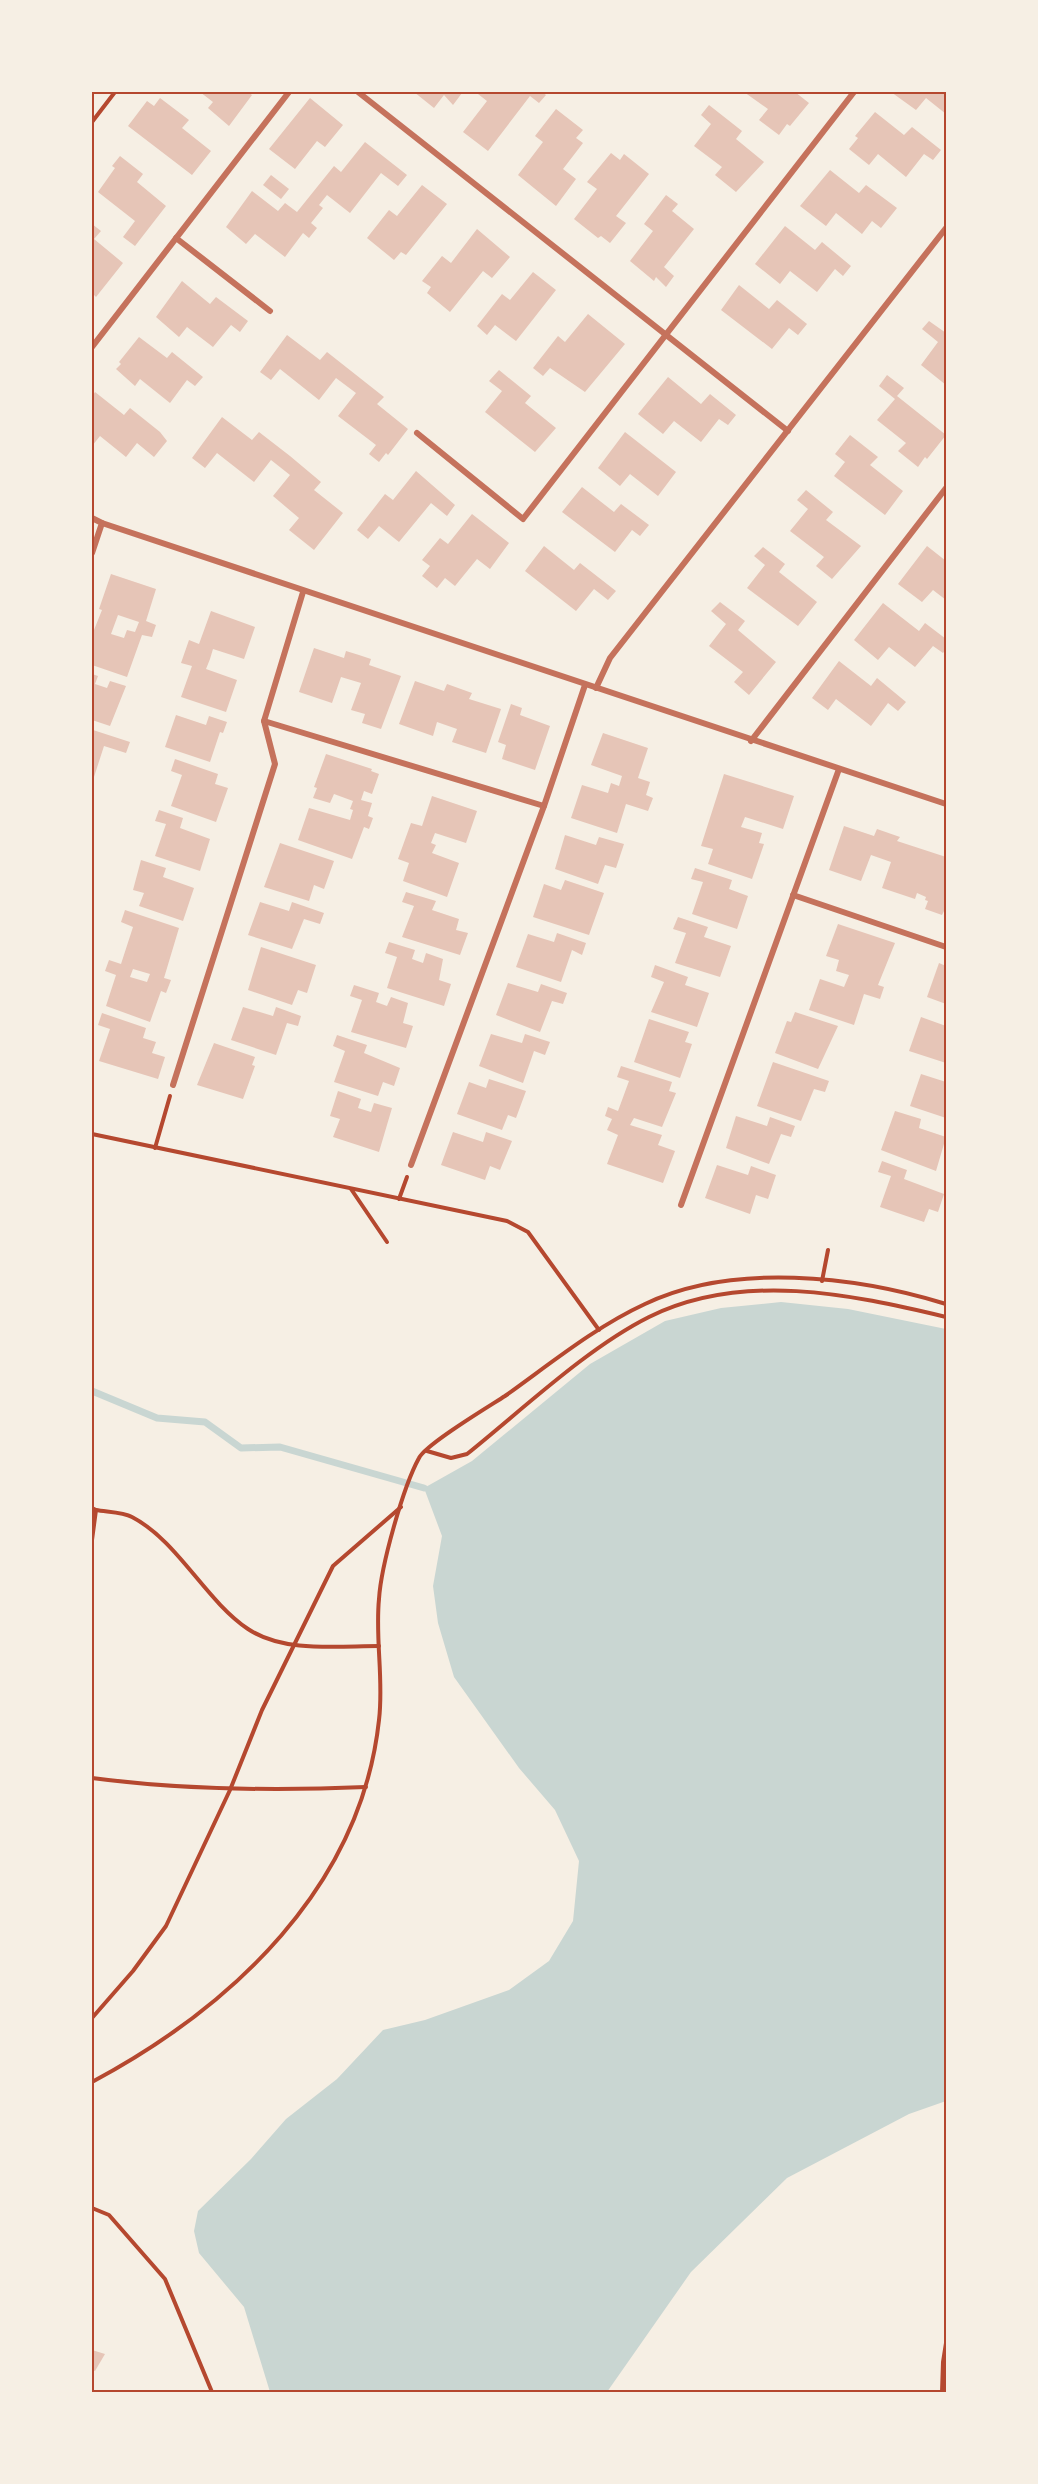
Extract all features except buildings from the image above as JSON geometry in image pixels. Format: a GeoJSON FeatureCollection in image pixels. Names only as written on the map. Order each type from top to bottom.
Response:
{"type":"FeatureCollection","features":[{"type":"Feature","properties":{"kind":"street"},"geometry":{"type":"LineString","coordinates":[[92,347],[289,92]]}},
{"type":"Feature","properties":{"kind":"street"},"geometry":{"type":"LineString","coordinates":[[358,92],[788,431]]}},
{"type":"Feature","properties":{"kind":"street"},"geometry":{"type":"LineString","coordinates":[[417,433],[523,519],[854,92]]}},
{"type":"Feature","properties":{"kind":"street"},"geometry":{"type":"LineString","coordinates":[[596,687],[610,658],[946,228]]}},
{"type":"Feature","properties":{"kind":"street"},"geometry":{"type":"LineString","coordinates":[[176,238],[270,311]]}},
{"type":"Feature","properties":{"kind":"street"},"geometry":{"type":"LineString","coordinates":[[752,741],[946,488]]}},
{"type":"Feature","properties":{"kind":"street"},"geometry":{"type":"LineString","coordinates":[[92,518],[303,592],[946,804]]}},
{"type":"Feature","properties":{"kind":"street"},"geometry":{"type":"LineString","coordinates":[[92,553],[102,523]]}},
{"type":"Feature","properties":{"kind":"street"},"geometry":{"type":"LineString","coordinates":[[173,1085],[274,764],[264,721],[303,592]]}},
{"type":"Feature","properties":{"kind":"street"},"geometry":{"type":"LineString","coordinates":[[411,1166],[544,806],[585,685]]}},
{"type":"Feature","properties":{"kind":"street"},"geometry":{"type":"LineString","coordinates":[[264,721],[544,806]]}},
{"type":"Feature","properties":{"kind":"street"},"geometry":{"type":"LineString","coordinates":[[681,1205],[839,769]]}},
{"type":"Feature","properties":{"kind":"street"},"geometry":{"type":"LineString","coordinates":[[793,895],[946,947]]}},
{"type":"Feature","properties":{"kind":"path"},"geometry":{"type":"LineString","coordinates":[[92,122],[114,92]]}},
{"type":"Feature","properties":{"kind":"path"},"geometry":{"type":"LineString","coordinates":[[155,1148],[173,1085]]}},
{"type":"Feature","properties":{"kind":"path"},"geometry":{"type":"LineString","coordinates":[[92,1134],[507,1221],[528,1232],[599,1330]]}},
{"type":"Feature","properties":{"kind":"path"},"geometry":{"type":"LineString","coordinates":[[399,1199],[405,1183]]}},
{"type":"Feature","properties":{"kind":"path"},"geometry":{"type":"LineString","coordinates":[[351,1189],[387,1242]]}},
{"type":"Feature","properties":{"kind":"path"},"geometry":{"type":"LineString","coordinates":[[822,1281],[828,1250]]}},
{"type":"Feature","properties":{"kind":"path"},"geometry":{"type":"LineString","coordinates":[[92,2082],[190,2021],[272,1949],[316,1894],[349,1831],[366,1787],[380,1719],[379,1599],[401,1507],[420,1455],[599,1330],[645,1304],[711,1283],[767,1278],[822,1281],[872,1287],[946,1304]]}},
{"type":"Feature","properties":{"kind":"path"},"geometry":{"type":"LineString","coordinates":[[426,1450],[451,1458],[467,1454],[601,1346],[648,1317],[688,1301],[723,1293],[767,1289],[895,1305],[946,1317]]}},
{"type":"Feature","properties":{"kind":"path"},"geometry":{"type":"LineString","coordinates":[[92,2018],[134,1971],[166,1926],[230,1790],[262,1710],[333,1566],[401,1507]]}},
{"type":"Feature","properties":{"kind":"path"},"geometry":{"type":"LineString","coordinates":[[92,1540],[94,1509],[132,1517],[164,1542],[212,1597],[249,1630],[295,1646],[379,1646]]}},
{"type":"Feature","properties":{"kind":"path"},"geometry":{"type":"LineString","coordinates":[[92,1778],[164,1787],[230,1790],[366,1787]]}},
{"type":"Feature","properties":{"kind":"path"},"geometry":{"type":"LineString","coordinates":[[92,2208],[109,2215],[165,2279],[212,2392]]}},
{"type":"Feature","properties":{"kind":"path"},"geometry":{"type":"LineString","coordinates":[[942,2392],[946,2343]]}},
{"type":"Feature","properties":{"kind":"shaded area"},"geometry":{"type":"Polygon","coordinates":[[[781,1302],[848,1309],[946,1329],[946,2101],[909,2114],[787,2178],[691,2272],[607,2392],[270,2392],[244,2307],[199,2253],[194,2231],[198,2211],[251,2159],[286,2119],[337,2079],[383,2030],[425,2020],[509,1990],[549,1961],[573,1921],[579,1861],[555,1810],[519,1768],[454,1677],[438,1623],[433,1586],[442,1536],[424,1488],[472,1461],[590,1364],[665,1321],[721,1308],[781,1302]]]}},
{"type":"Feature","properties":{"kind":"waterway"},"geometry":{"type":"LineString","coordinates":[[92,1391],[157,1418],[205,1422],[241,1448],[280,1447],[424,1488]]}}]}
